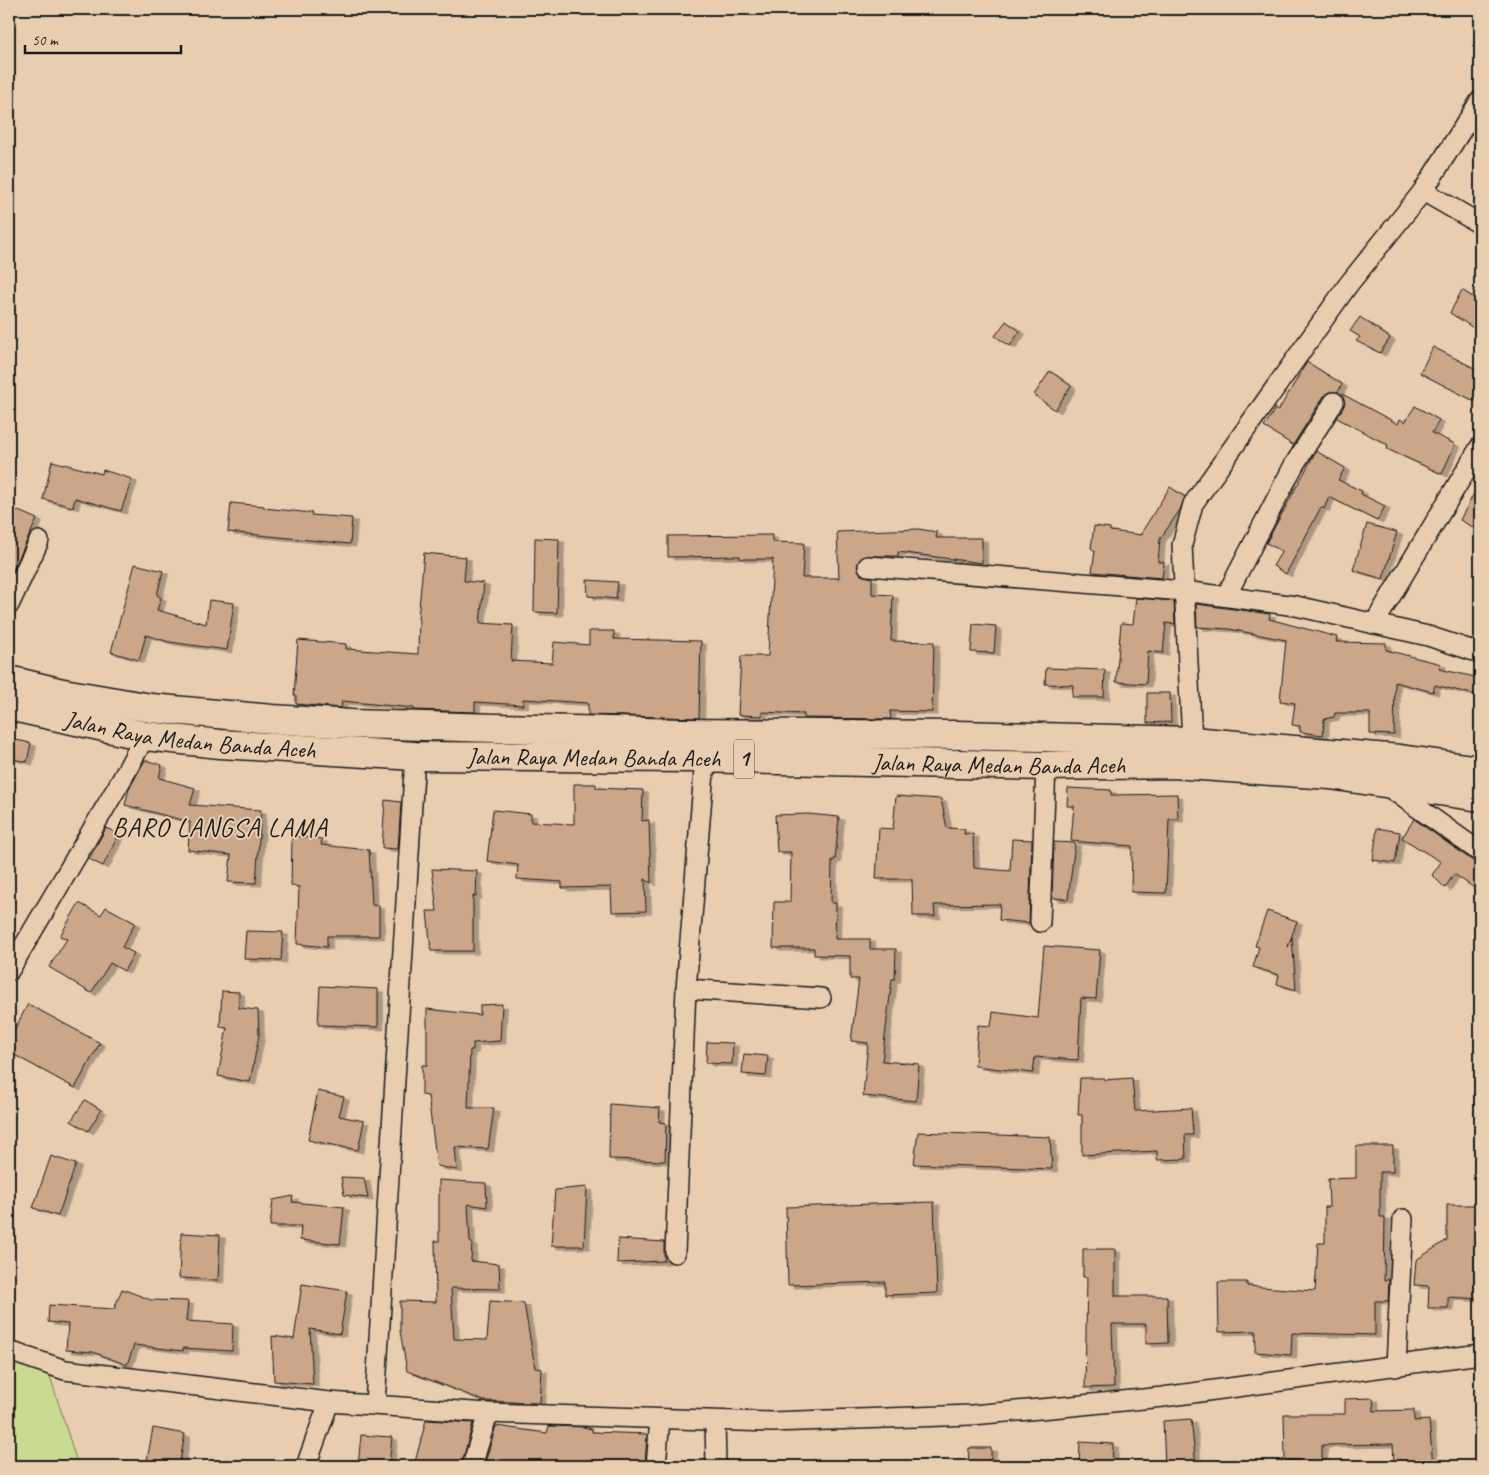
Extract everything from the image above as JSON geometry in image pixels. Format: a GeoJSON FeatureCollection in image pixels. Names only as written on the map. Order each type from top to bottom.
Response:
{"type":"FeatureCollection","features":[{"type":"Feature","properties":{"kind":"highway","name":"Jalan Raya Medan Banda Aceh"},"geometry":{"type":"LineString","coordinates":[[9,680],[62,693],[151,708],[272,719],[706,746],[1046,766],[1400,759],[1480,770]]}},
{"type":"Feature","properties":{"kind":"highway","name":"Jalan Raya Medan Banda Aceh"},"geometry":{"type":"LineString","coordinates":[[9,706],[145,736],[220,744],[415,756],[706,746],[1192,741],[1304,762],[1384,784],[1480,797]]}},
{"type":"Feature","properties":{"kind":"highway"},"geometry":{"type":"LineString","coordinates":[[349,752],[352,724]]}},
{"type":"Feature","properties":{"kind":"street"},"geometry":{"type":"LineString","coordinates":[[1192,741],[1182,545],[1193,504],[1348,286],[1423,191],[1480,101]]}},
{"type":"Feature","properties":{"kind":"street"},"geometry":{"type":"LineString","coordinates":[[1423,191],[1480,224]]}},
{"type":"Feature","properties":{"kind":"street"},"geometry":{"type":"LineString","coordinates":[[1226,596],[1294,465],[1334,402]]}},
{"type":"Feature","properties":{"kind":"street"},"geometry":{"type":"LineString","coordinates":[[1374,624],[1480,447]]}},
{"type":"Feature","properties":{"kind":"street"},"geometry":{"type":"LineString","coordinates":[[9,605],[39,541]]}},
{"type":"Feature","properties":{"kind":"street"},"geometry":{"type":"LineString","coordinates":[[868,566],[1226,596],[1296,606],[1428,636],[1480,653]]}},
{"type":"Feature","properties":{"kind":"street"},"geometry":{"type":"LineString","coordinates":[[9,971],[122,779],[145,736]]}},
{"type":"Feature","properties":{"kind":"street"},"geometry":{"type":"LineString","coordinates":[[675,1253],[686,989],[706,746]]}},
{"type":"Feature","properties":{"kind":"street"},"geometry":{"type":"LineString","coordinates":[[375,1404],[415,756]]}},
{"type":"Feature","properties":{"kind":"street"},"geometry":{"type":"LineString","coordinates":[[1040,922],[1046,766]]}},
{"type":"Feature","properties":{"kind":"street"},"geometry":{"type":"LineString","coordinates":[[1384,784],[1480,852]]}},
{"type":"Feature","properties":{"kind":"street"},"geometry":{"type":"LineString","coordinates":[[686,989],[821,998]]}},
{"type":"Feature","properties":{"kind":"street"},"geometry":{"type":"LineString","coordinates":[[1396,1367],[1403,1219]]}},
{"type":"Feature","properties":{"kind":"street"},"geometry":{"type":"LineString","coordinates":[[9,1352],[65,1370],[329,1402],[488,1413],[771,1422],[972,1415],[1163,1397],[1396,1367],[1480,1354]]}},
{"type":"Feature","properties":{"kind":"street"},"geometry":{"type":"LineString","coordinates":[[306,1466],[329,1402]]}},
{"type":"Feature","properties":{"kind":"street"},"geometry":{"type":"LineString","coordinates":[[472,1466],[488,1413]]}},
{"type":"Feature","properties":{"kind":"street"},"geometry":{"type":"LineString","coordinates":[[656,1466],[660,1419]]}},
{"type":"Feature","properties":{"kind":"street"},"geometry":{"type":"LineString","coordinates":[[715,1421],[716,1466]]}},
{"type":"Feature","properties":{"kind":"green space"},"geometry":{"type":"Polygon","coordinates":[[[9,1359],[50,1376],[78,1466],[9,1466],[9,1359]]]}},
{"type":"Feature","properties":{"kind":"building"},"geometry":{"type":"Polygon","coordinates":[[[1462,290],[1480,302],[1480,332],[1450,313],[1462,290]]]}},
{"type":"Feature","properties":{"kind":"building"},"geometry":{"type":"Polygon","coordinates":[[[1360,317],[1390,338],[1380,353],[1356,341],[1360,337],[1350,331],[1360,317]]]}},
{"type":"Feature","properties":{"kind":"building"},"geometry":{"type":"Polygon","coordinates":[[[1006,321],[1020,331],[1010,346],[995,336],[1006,321]]]}},
{"type":"Feature","properties":{"kind":"building"},"geometry":{"type":"Polygon","coordinates":[[[1433,347],[1480,371],[1480,388],[1474,401],[1420,373],[1433,347]]]}},
{"type":"Feature","properties":{"kind":"building"},"geometry":{"type":"Polygon","coordinates":[[[1307,362],[1342,384],[1338,392],[1329,392],[1324,396],[1293,445],[1264,427],[1275,409],[1278,411],[1307,362]]]}},
{"type":"Feature","properties":{"kind":"building"},"geometry":{"type":"Polygon","coordinates":[[[1050,371],[1071,386],[1055,410],[1034,395],[1050,371]]]}},
{"type":"Feature","properties":{"kind":"building"},"geometry":{"type":"Polygon","coordinates":[[[1342,394],[1398,424],[1400,419],[1405,422],[1415,406],[1439,420],[1432,433],[1455,444],[1442,474],[1387,449],[1388,445],[1337,418],[1345,403],[1342,394]]]}},
{"type":"Feature","properties":{"kind":"building"},"geometry":{"type":"Polygon","coordinates":[[[1316,451],[1345,468],[1338,480],[1362,491],[1361,494],[1385,506],[1377,521],[1329,497],[1324,509],[1321,507],[1286,574],[1273,566],[1282,551],[1266,543],[1316,451]]]}},
{"type":"Feature","properties":{"kind":"building"},"geometry":{"type":"Polygon","coordinates":[[[52,461],[102,474],[103,470],[132,479],[121,511],[75,498],[73,507],[43,499],[52,461]]]}},
{"type":"Feature","properties":{"kind":"building"},"geometry":{"type":"Polygon","coordinates":[[[1480,482],[1480,531],[1460,520],[1480,482]]]}},
{"type":"Feature","properties":{"kind":"building"},"geometry":{"type":"Polygon","coordinates":[[[1170,487],[1185,497],[1180,510],[1160,539],[1158,562],[1164,562],[1162,578],[1092,572],[1095,551],[1091,548],[1094,526],[1110,528],[1110,531],[1142,535],[1143,530],[1170,487]]]}},
{"type":"Feature","properties":{"kind":"building"},"geometry":{"type":"Polygon","coordinates":[[[231,503],[312,513],[311,515],[352,518],[350,544],[228,532],[231,503]]]}},
{"type":"Feature","properties":{"kind":"building"},"geometry":{"type":"Polygon","coordinates":[[[9,507],[37,519],[9,579],[9,507]]]}},
{"type":"Feature","properties":{"kind":"building"},"geometry":{"type":"Polygon","coordinates":[[[1367,524],[1397,532],[1383,579],[1353,570],[1367,524]]]}},
{"type":"Feature","properties":{"kind":"building"},"geometry":{"type":"Polygon","coordinates":[[[918,529],[937,532],[936,538],[982,538],[982,563],[898,552],[898,556],[864,556],[857,566],[861,575],[872,578],[872,594],[893,595],[891,641],[934,642],[932,712],[890,711],[891,719],[804,718],[804,714],[762,712],[762,716],[738,715],[741,656],[768,656],[773,559],[740,559],[740,556],[668,557],[668,536],[772,535],[772,542],[804,543],[802,578],[839,578],[837,532],[918,529]]]}},
{"type":"Feature","properties":{"kind":"building"},"geometry":{"type":"Polygon","coordinates":[[[535,538],[559,539],[557,613],[534,612],[535,538]]]}},
{"type":"Feature","properties":{"kind":"building"},"geometry":{"type":"Polygon","coordinates":[[[424,553],[466,557],[464,581],[484,583],[480,623],[513,625],[511,661],[552,663],[554,642],[589,645],[589,631],[614,631],[614,639],[701,641],[699,718],[588,715],[588,703],[523,699],[523,705],[475,702],[475,712],[414,710],[414,708],[342,701],[341,708],[296,704],[296,695],[294,695],[298,640],[346,644],[346,649],[418,654],[418,619],[424,553]]]}},
{"type":"Feature","properties":{"kind":"building"},"geometry":{"type":"Polygon","coordinates":[[[135,564],[163,571],[157,595],[161,598],[157,610],[206,624],[209,600],[234,603],[227,650],[169,642],[146,635],[139,660],[111,652],[135,564]]]}},
{"type":"Feature","properties":{"kind":"building"},"geometry":{"type":"Polygon","coordinates":[[[587,580],[618,582],[616,599],[588,596],[587,580]]]}},
{"type":"Feature","properties":{"kind":"building"},"geometry":{"type":"Polygon","coordinates":[[[1136,598],[1174,601],[1175,624],[1166,623],[1163,653],[1148,651],[1146,684],[1116,682],[1121,623],[1133,624],[1136,598]]]}},
{"type":"Feature","properties":{"kind":"building"},"geometry":{"type":"Polygon","coordinates":[[[1196,604],[1270,614],[1269,619],[1337,637],[1336,642],[1386,643],[1386,650],[1441,664],[1439,669],[1480,678],[1480,696],[1435,685],[1433,692],[1395,682],[1394,735],[1370,734],[1370,713],[1335,713],[1334,717],[1324,719],[1323,735],[1300,732],[1300,726],[1292,725],[1295,703],[1280,701],[1286,640],[1229,629],[1197,627],[1196,604]]]}},
{"type":"Feature","properties":{"kind":"building"},"geometry":{"type":"Polygon","coordinates":[[[973,624],[996,626],[994,653],[971,652],[973,624]]]}},
{"type":"Feature","properties":{"kind":"building"},"geometry":{"type":"Polygon","coordinates":[[[1046,668],[1105,670],[1104,697],[1072,697],[1073,685],[1045,684],[1046,668]]]}},
{"type":"Feature","properties":{"kind":"building"},"geometry":{"type":"Polygon","coordinates":[[[1147,693],[1170,693],[1171,722],[1147,723],[1147,693]]]}},
{"type":"Feature","properties":{"kind":"building"},"geometry":{"type":"Polygon","coordinates":[[[11,739],[31,743],[27,762],[9,758],[11,739]]]}},
{"type":"Feature","properties":{"kind":"building"},"geometry":{"type":"Polygon","coordinates":[[[145,760],[162,765],[159,778],[195,788],[190,805],[261,810],[256,883],[228,882],[231,855],[188,850],[190,822],[125,805],[129,789],[145,760]]]}},
{"type":"Feature","properties":{"kind":"building"},"geometry":{"type":"Polygon","coordinates":[[[574,784],[596,784],[596,788],[643,790],[642,821],[649,820],[651,883],[645,879],[646,911],[612,912],[611,887],[562,888],[562,882],[517,879],[518,865],[487,861],[493,810],[531,814],[531,822],[574,824],[574,784]]]}},
{"type":"Feature","properties":{"kind":"building"},"geometry":{"type":"Polygon","coordinates":[[[1068,788],[1111,790],[1111,795],[1177,794],[1178,819],[1169,819],[1166,893],[1131,892],[1132,846],[1071,841],[1074,806],[1067,806],[1068,788]]]}},
{"type":"Feature","properties":{"kind":"building"},"geometry":{"type":"Polygon","coordinates":[[[896,796],[941,799],[947,828],[965,829],[964,834],[973,834],[974,868],[1010,871],[1012,839],[1032,840],[1029,923],[999,920],[1000,904],[934,905],[935,916],[913,916],[912,879],[876,879],[879,828],[893,829],[896,796]]]}},
{"type":"Feature","properties":{"kind":"building"},"geometry":{"type":"Polygon","coordinates":[[[385,800],[401,802],[398,849],[382,848],[385,800]]]}},
{"type":"Feature","properties":{"kind":"building"},"geometry":{"type":"Polygon","coordinates":[[[808,814],[839,817],[835,860],[832,860],[831,903],[836,903],[835,939],[870,939],[870,949],[896,949],[895,979],[892,979],[882,1061],[919,1064],[916,1101],[863,1096],[868,1043],[851,1041],[859,979],[850,979],[850,956],[814,955],[814,948],[773,948],[774,902],[790,902],[791,852],[777,852],[775,815],[808,814]]]}},
{"type":"Feature","properties":{"kind":"building"},"geometry":{"type":"Polygon","coordinates":[[[1414,819],[1473,861],[1480,863],[1480,892],[1454,874],[1445,888],[1432,875],[1441,862],[1402,838],[1414,819]]]}},
{"type":"Feature","properties":{"kind":"building"},"geometry":{"type":"Polygon","coordinates":[[[106,828],[119,834],[103,866],[89,859],[106,828]]]}},
{"type":"Feature","properties":{"kind":"building"},"geometry":{"type":"Polygon","coordinates":[[[1377,828],[1400,832],[1395,863],[1373,860],[1377,828]]]}},
{"type":"Feature","properties":{"kind":"building"},"geometry":{"type":"Polygon","coordinates":[[[292,836],[322,839],[321,845],[369,850],[372,905],[379,906],[379,936],[327,936],[327,947],[297,944],[299,887],[291,885],[292,836]]]}},
{"type":"Feature","properties":{"kind":"building"},"geometry":{"type":"Polygon","coordinates":[[[1054,842],[1075,843],[1068,899],[1052,898],[1054,842]]]}},
{"type":"Feature","properties":{"kind":"building"},"geometry":{"type":"Polygon","coordinates":[[[432,869],[477,871],[476,896],[473,896],[473,951],[431,951],[427,911],[437,911],[432,869]]]}},
{"type":"Feature","properties":{"kind":"building"},"geometry":{"type":"Polygon","coordinates":[[[79,903],[101,915],[106,907],[135,923],[122,947],[134,953],[124,971],[110,963],[91,993],[49,967],[67,939],[60,936],[79,903]]]}},
{"type":"Feature","properties":{"kind":"building"},"geometry":{"type":"Polygon","coordinates":[[[1267,911],[1297,921],[1288,947],[1292,937],[1296,990],[1277,984],[1279,975],[1253,967],[1259,947],[1255,946],[1267,911]]]}},
{"type":"Feature","properties":{"kind":"building"},"geometry":{"type":"Polygon","coordinates":[[[246,931],[283,932],[281,960],[244,959],[246,931]]]}},
{"type":"Feature","properties":{"kind":"building"},"geometry":{"type":"Polygon","coordinates":[[[1044,946],[1100,950],[1096,999],[1081,998],[1078,1060],[1035,1057],[1033,1073],[975,1066],[978,1025],[991,1026],[993,1012],[1038,1018],[1044,946]]]}},
{"type":"Feature","properties":{"kind":"building"},"geometry":{"type":"Polygon","coordinates":[[[320,986],[378,989],[378,1027],[318,1025],[320,986]]]}},
{"type":"Feature","properties":{"kind":"building"},"geometry":{"type":"Polygon","coordinates":[[[222,991],[239,992],[239,1008],[258,1010],[259,1035],[250,1082],[218,1076],[227,1028],[220,1027],[222,991]]]}},
{"type":"Feature","properties":{"kind":"building"},"geometry":{"type":"Polygon","coordinates":[[[28,1004],[100,1043],[75,1088],[9,1052],[9,1040],[28,1004]]]}},
{"type":"Feature","properties":{"kind":"building"},"geometry":{"type":"Polygon","coordinates":[[[502,1004],[500,1041],[473,1043],[473,1050],[470,1050],[468,1108],[494,1108],[488,1149],[455,1147],[457,1170],[437,1166],[428,1096],[422,1095],[422,1065],[427,1065],[427,1009],[480,1015],[480,1005],[502,1004]]]}},
{"type":"Feature","properties":{"kind":"building"},"geometry":{"type":"Polygon","coordinates":[[[707,1042],[733,1043],[732,1064],[706,1063],[707,1042]]]}},
{"type":"Feature","properties":{"kind":"building"},"geometry":{"type":"Polygon","coordinates":[[[744,1054],[768,1056],[766,1076],[742,1074],[744,1054]]]}},
{"type":"Feature","properties":{"kind":"building"},"geometry":{"type":"Polygon","coordinates":[[[1080,1078],[1104,1078],[1104,1080],[1132,1078],[1135,1111],[1191,1108],[1193,1135],[1185,1135],[1186,1159],[1157,1160],[1157,1151],[1082,1155],[1082,1115],[1078,1115],[1080,1078]]]}},
{"type":"Feature","properties":{"kind":"building"},"geometry":{"type":"Polygon","coordinates":[[[318,1091],[344,1097],[339,1116],[364,1121],[358,1150],[308,1140],[318,1091]]]}},
{"type":"Feature","properties":{"kind":"building"},"geometry":{"type":"Polygon","coordinates":[[[85,1100],[101,1110],[88,1131],[71,1121],[85,1100]]]}},
{"type":"Feature","properties":{"kind":"building"},"geometry":{"type":"Polygon","coordinates":[[[610,1104],[660,1108],[659,1122],[666,1123],[665,1161],[609,1159],[610,1104]]]}},
{"type":"Feature","properties":{"kind":"building"},"geometry":{"type":"Polygon","coordinates":[[[918,1132],[1050,1137],[1052,1169],[914,1164],[918,1132]]]}},
{"type":"Feature","properties":{"kind":"building"},"geometry":{"type":"Polygon","coordinates":[[[1356,1146],[1393,1146],[1393,1172],[1380,1172],[1380,1217],[1385,1217],[1384,1280],[1389,1280],[1388,1301],[1375,1301],[1375,1335],[1292,1333],[1291,1355],[1255,1352],[1256,1331],[1219,1332],[1218,1282],[1247,1282],[1247,1286],[1315,1291],[1318,1243],[1325,1243],[1325,1207],[1329,1207],[1328,1179],[1356,1178],[1356,1146]]]}},
{"type":"Feature","properties":{"kind":"building"},"geometry":{"type":"Polygon","coordinates":[[[51,1156],[76,1164],[58,1216],[33,1208],[51,1156]]]}},
{"type":"Feature","properties":{"kind":"building"},"geometry":{"type":"Polygon","coordinates":[[[341,1177],[364,1178],[368,1198],[344,1195],[341,1177]]]}},
{"type":"Feature","properties":{"kind":"building"},"geometry":{"type":"Polygon","coordinates":[[[439,1180],[486,1183],[487,1207],[468,1204],[470,1242],[472,1243],[471,1261],[499,1264],[500,1289],[451,1288],[454,1339],[487,1340],[490,1301],[524,1303],[535,1368],[542,1369],[540,1403],[484,1401],[407,1371],[400,1331],[400,1301],[436,1302],[435,1241],[439,1241],[439,1180]]]}},
{"type":"Feature","properties":{"kind":"building"},"geometry":{"type":"Polygon","coordinates":[[[587,1187],[584,1246],[551,1246],[555,1190],[587,1187]]]}},
{"type":"Feature","properties":{"kind":"building"},"geometry":{"type":"Polygon","coordinates":[[[293,1196],[292,1202],[344,1207],[340,1244],[300,1240],[301,1226],[270,1226],[273,1200],[293,1196]]]}},
{"type":"Feature","properties":{"kind":"building"},"geometry":{"type":"Polygon","coordinates":[[[934,1202],[937,1293],[885,1295],[885,1282],[788,1285],[786,1207],[934,1202]]]}},
{"type":"Feature","properties":{"kind":"building"},"geometry":{"type":"Polygon","coordinates":[[[1447,1205],[1479,1205],[1480,1299],[1448,1297],[1448,1308],[1428,1308],[1429,1286],[1414,1285],[1416,1260],[1447,1240],[1447,1205]]]}},
{"type":"Feature","properties":{"kind":"building"},"geometry":{"type":"Polygon","coordinates":[[[181,1233],[220,1235],[218,1280],[179,1278],[181,1233]]]}},
{"type":"Feature","properties":{"kind":"building"},"geometry":{"type":"Polygon","coordinates":[[[618,1239],[664,1242],[664,1261],[617,1263],[618,1239]]]}},
{"type":"Feature","properties":{"kind":"building"},"geometry":{"type":"Polygon","coordinates":[[[1083,1249],[1115,1249],[1115,1296],[1167,1296],[1168,1343],[1146,1344],[1146,1324],[1112,1324],[1114,1387],[1085,1388],[1087,1277],[1083,1277],[1083,1249]]]}},
{"type":"Feature","properties":{"kind":"building"},"geometry":{"type":"Polygon","coordinates":[[[302,1284],[347,1291],[340,1334],[310,1329],[313,1384],[274,1381],[272,1336],[294,1339],[302,1284]]]}},
{"type":"Feature","properties":{"kind":"building"},"geometry":{"type":"Polygon","coordinates":[[[122,1289],[151,1300],[188,1301],[186,1321],[233,1324],[232,1351],[183,1348],[183,1351],[134,1345],[127,1365],[93,1352],[66,1350],[68,1324],[48,1322],[49,1305],[114,1309],[122,1289]]]}},
{"type":"Feature","properties":{"kind":"building"},"geometry":{"type":"Polygon","coordinates":[[[1373,1398],[1374,1411],[1414,1410],[1414,1421],[1429,1420],[1433,1466],[1411,1466],[1410,1461],[1394,1462],[1393,1444],[1322,1445],[1322,1466],[1300,1466],[1300,1460],[1285,1460],[1284,1414],[1345,1414],[1345,1399],[1373,1398]]]}},
{"type":"Feature","properties":{"kind":"building"},"geometry":{"type":"Polygon","coordinates":[[[1191,1419],[1196,1466],[1165,1466],[1163,1421],[1191,1419]]]}},
{"type":"Feature","properties":{"kind":"building"},"geometry":{"type":"Polygon","coordinates":[[[426,1420],[473,1423],[461,1466],[414,1466],[426,1420]]]}},
{"type":"Feature","properties":{"kind":"building"},"geometry":{"type":"Polygon","coordinates":[[[496,1426],[547,1433],[549,1426],[583,1427],[592,1429],[592,1432],[647,1434],[645,1466],[484,1466],[496,1426]]]}},
{"type":"Feature","properties":{"kind":"building"},"geometry":{"type":"Polygon","coordinates":[[[153,1428],[185,1434],[179,1466],[146,1466],[153,1428]]]}},
{"type":"Feature","properties":{"kind":"building"},"geometry":{"type":"Polygon","coordinates":[[[361,1435],[392,1437],[389,1466],[358,1466],[361,1435]]]}},
{"type":"Feature","properties":{"kind":"building"},"geometry":{"type":"Polygon","coordinates":[[[1080,1442],[1113,1444],[1112,1466],[1079,1466],[1080,1442]]]}},
{"type":"Feature","properties":{"kind":"building"},"geometry":{"type":"Polygon","coordinates":[[[969,1448],[991,1448],[991,1466],[968,1466],[969,1448]]]}},
{"type":"Feature","properties":{"kind":"district","name":"BARO LANGSA LAMA"},"geometry":{"type":"Point","coordinates":[220,827]}}]}
